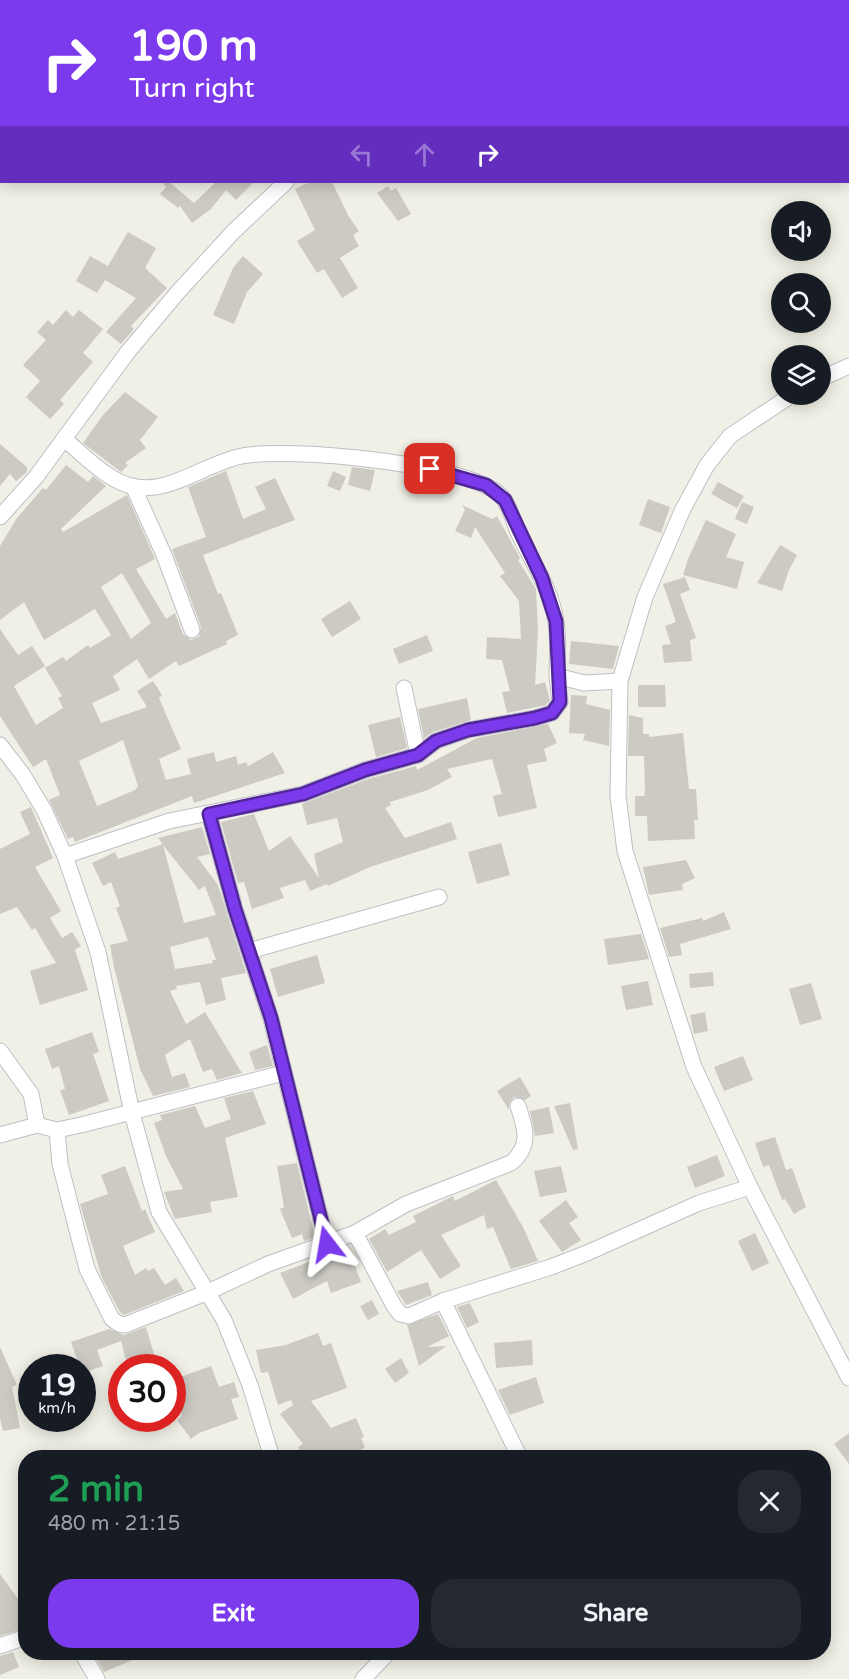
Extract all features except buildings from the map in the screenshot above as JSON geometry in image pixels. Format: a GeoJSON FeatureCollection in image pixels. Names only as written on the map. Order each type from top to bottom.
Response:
{"type":"FeatureCollection","features":[{"type":"Feature","properties":{"kind":"street"},"geometry":{"type":"LineString","coordinates":[[0,517],[5,500],[36,477],[127,353],[178,292],[233,232],[285,183]]}},
{"type":"Feature","properties":{"kind":"street"},"geometry":{"type":"LineString","coordinates":[[831,374],[849,366]]}},
{"type":"Feature","properties":{"kind":"street"},"geometry":{"type":"LineString","coordinates":[[776,405],[730,436],[707,465],[683,509],[645,597],[620,681],[618,796],[625,851],[694,1067],[750,1187],[849,1378]]}},
{"type":"Feature","properties":{"kind":"street"},"geometry":{"type":"LineString","coordinates":[[64,439],[118,482],[150,488],[164,485],[211,465],[243,456],[271,454],[383,459],[486,485],[505,500],[550,599],[556,621],[560,702],[552,713],[468,730],[436,741],[418,755],[365,770],[303,794],[169,821],[64,856]]}},
{"type":"Feature","properties":{"kind":"street"},"geometry":{"type":"LineString","coordinates":[[133,486],[164,555],[192,630]]}},
{"type":"Feature","properties":{"kind":"street"},"geometry":{"type":"LineString","coordinates":[[557,676],[584,683],[620,681]]}},
{"type":"Feature","properties":{"kind":"street"},"geometry":{"type":"LineString","coordinates":[[404,688],[418,755]]}},
{"type":"Feature","properties":{"kind":"street"},"geometry":{"type":"LineString","coordinates":[[0,745],[23,775],[44,810],[64,856],[98,952],[132,1113],[159,1212],[224,1320],[250,1385],[270,1450]]}},
{"type":"Feature","properties":{"kind":"street"},"geometry":{"type":"LineString","coordinates":[[209,814],[271,1018],[327,1244]]}},
{"type":"Feature","properties":{"kind":"street"},"geometry":{"type":"LineString","coordinates":[[249,951],[439,897]]}},
{"type":"Feature","properties":{"kind":"street"},"geometry":{"type":"LineString","coordinates":[[0,1051],[31,1094],[37,1125]]}},
{"type":"Feature","properties":{"kind":"street"},"geometry":{"type":"LineString","coordinates":[[0,1135],[37,1125],[57,1130],[132,1113],[283,1073]]}},
{"type":"Feature","properties":{"kind":"street"},"geometry":{"type":"LineString","coordinates":[[57,1130],[60,1164],[87,1269],[112,1319],[125,1325],[208,1292],[268,1264],[355,1233],[405,1204],[511,1163],[523,1151],[526,1128],[518,1106]]}},
{"type":"Feature","properties":{"kind":"street"},"geometry":{"type":"LineString","coordinates":[[355,1233],[400,1314],[409,1316],[443,1301],[587,1253],[699,1203],[750,1187]]}},
{"type":"Feature","properties":{"kind":"street"},"geometry":{"type":"LineString","coordinates":[[443,1301],[516,1450]]}},
{"type":"Feature","properties":{"kind":"street"},"geometry":{"type":"LineString","coordinates":[[0,1646],[18,1640]]}},
{"type":"Feature","properties":{"kind":"street"},"geometry":{"type":"LineString","coordinates":[[86,1660],[98,1679]]}},
{"type":"Feature","properties":{"kind":"street"},"geometry":{"type":"LineString","coordinates":[[363,1679],[378,1660]]}},
{"type":"Feature","properties":{"kind":"route"},"geometry":{"type":"LineString","coordinates":[[327,1244],[271,1018],[235,909],[209,814],[303,794],[365,770],[418,755],[436,741],[468,730],[552,713],[560,702],[556,621],[542,578],[519,534],[505,500],[486,485],[430,469]]}}]}
